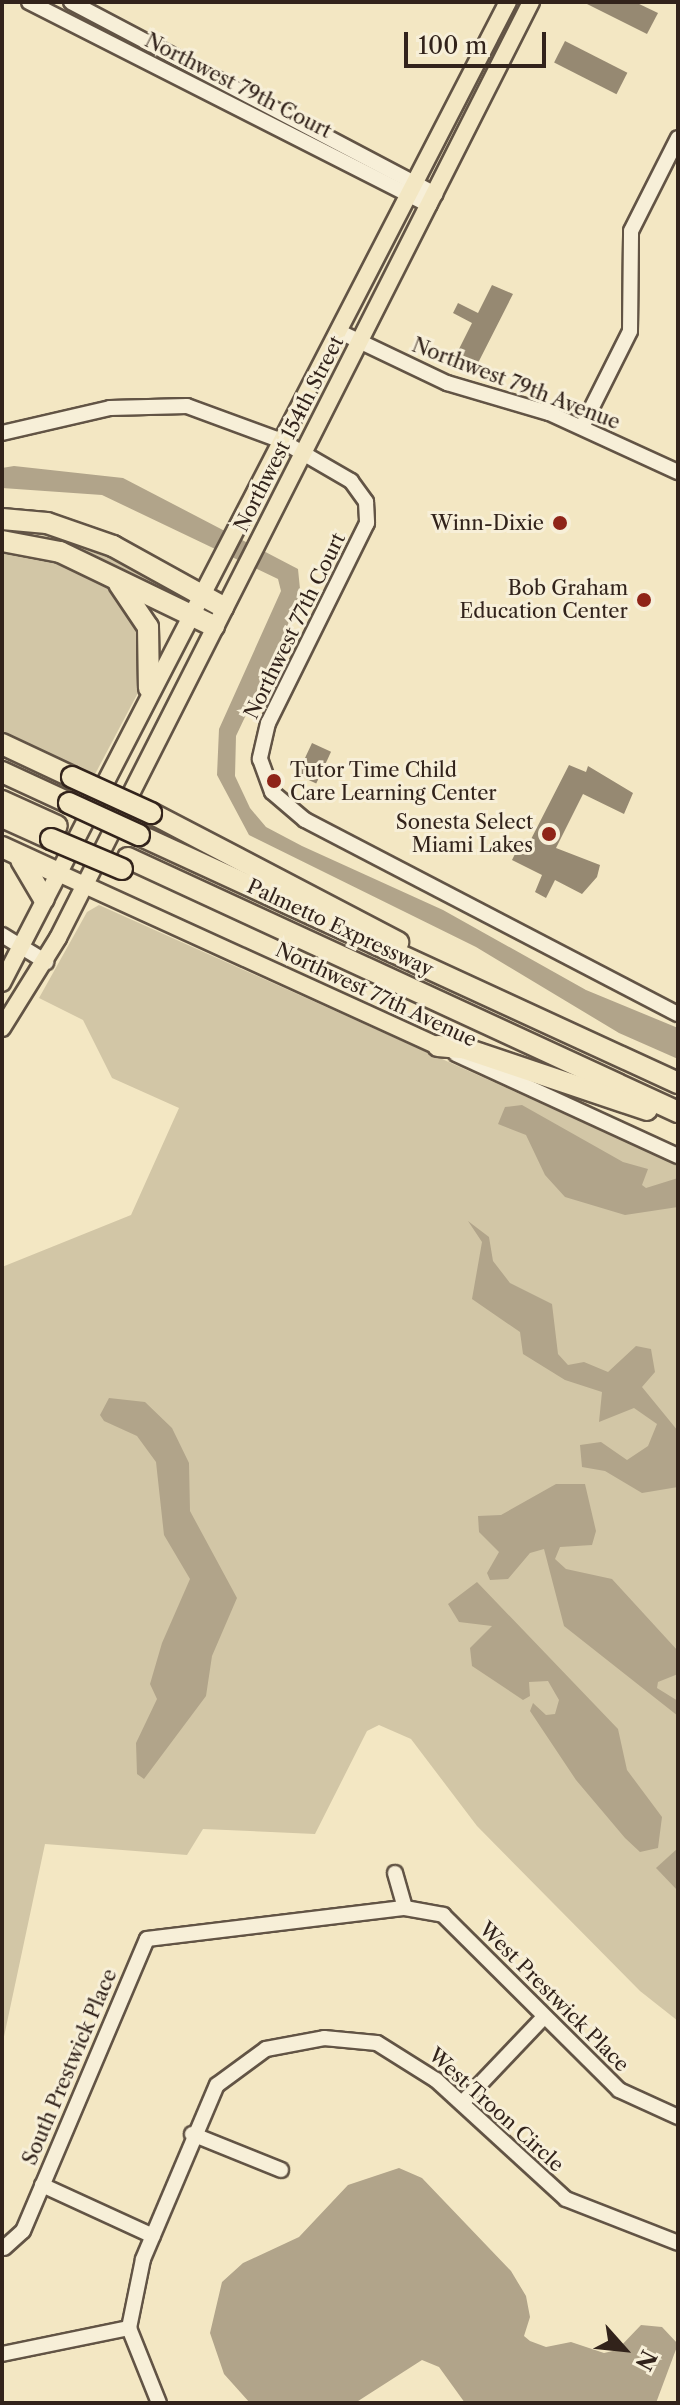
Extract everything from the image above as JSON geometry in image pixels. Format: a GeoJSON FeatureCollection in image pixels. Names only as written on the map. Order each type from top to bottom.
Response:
{"type":"FeatureCollection","features":[{"type":"Feature","properties":{"kind":"highway"},"geometry":{"type":"LineString","coordinates":[[2,519],[75,531],[219,616]]}},
{"type":"Feature","properties":{"kind":"highway"},"geometry":{"type":"LineString","coordinates":[[2,541],[32,543],[197,605]]}},
{"type":"Feature","properties":{"kind":"highway"},"geometry":{"type":"LineString","coordinates":[[103,572],[132,596],[146,621],[149,688]]}},
{"type":"Feature","properties":{"kind":"highway"},"geometry":{"type":"LineString","coordinates":[[2,744],[151,813],[392,938],[447,977]]}},
{"type":"Feature","properties":{"kind":"highway","name":"Palmetto Expressway"},"geometry":{"type":"LineString","coordinates":[[2,772],[678,1083]]}},
{"type":"Feature","properties":{"kind":"highway","name":"Palmetto Expressway"},"geometry":{"type":"LineString","coordinates":[[2,801],[54,832],[304,939],[678,1114]]}},
{"type":"Feature","properties":{"kind":"highway"},"geometry":{"type":"LineString","coordinates":[[2,817],[54,832]]}},
{"type":"Feature","properties":{"kind":"highway"},"geometry":{"type":"LineString","coordinates":[[9,850],[56,872]]}},
{"type":"Feature","properties":{"kind":"highway"},"geometry":{"type":"LineString","coordinates":[[9,850],[37,878],[44,899]]}},
{"type":"Feature","properties":{"kind":"highway"},"geometry":{"type":"LineString","coordinates":[[438,1046],[463,1048],[678,1114]]}},
{"type":"Feature","properties":{"kind":"main road","name":"Northwest 154th Street"},"geometry":{"type":"LineString","coordinates":[[2,983],[22,949],[56,872],[149,688],[224,554],[508,2]]}},
{"type":"Feature","properties":{"kind":"main road","name":"Northwest 154th Street"},"geometry":{"type":"LineString","coordinates":[[2,1028],[46,962],[531,2]]}},
{"type":"Feature","properties":{"kind":"main road","name":"Northwest 77th Avenue"},"geometry":{"type":"LineString","coordinates":[[56,872],[438,1046]]}},
{"type":"Feature","properties":{"kind":"street","name":"Northwest 79th Court"},"geometry":{"type":"LineString","coordinates":[[29,2],[414,189]]}},
{"type":"Feature","properties":{"kind":"street","name":"Northwest 79th Court"},"geometry":{"type":"LineString","coordinates":[[71,2],[432,200]]}},
{"type":"Feature","properties":{"kind":"street"},"geometry":{"type":"LineString","coordinates":[[582,427],[630,331],[631,231],[678,138]]}},
{"type":"Feature","properties":{"kind":"street","name":"Northwest 79th Avenue"},"geometry":{"type":"LineString","coordinates":[[340,332],[447,383],[582,427],[678,472]]}},
{"type":"Feature","properties":{"kind":"street","name":"Northwest 77th Court"},"geometry":{"type":"LineString","coordinates":[[2,433],[153,402],[220,415],[302,451],[358,486],[367,523],[268,723],[260,759],[272,792],[305,820],[678,1014]]}},
{"type":"Feature","properties":{"kind":"street"},"geometry":{"type":"LineString","coordinates":[[2,935],[46,962]]}},
{"type":"Feature","properties":{"kind":"street","name":"Northwest 77th Avenue"},"geometry":{"type":"LineString","coordinates":[[438,1046],[678,1156]]}},
{"type":"Feature","properties":{"kind":"street"},"geometry":{"type":"LineString","coordinates":[[395,1873],[405,1908]]}},
{"type":"Feature","properties":{"kind":"street","name":"West Prestwick Place"},"geometry":{"type":"LineString","coordinates":[[147,1939],[405,1908],[443,1915],[619,2090],[678,2117]]}},
{"type":"Feature","properties":{"kind":"street","name":"South Prestwick Place"},"geometry":{"type":"LineString","coordinates":[[4,2248],[23,2231],[147,1939]]}},
{"type":"Feature","properties":{"kind":"street"},"geometry":{"type":"LineString","coordinates":[[462,2103],[544,2017]]}},
{"type":"Feature","properties":{"kind":"street","name":"West Troon Circle"},"geometry":{"type":"LineString","coordinates":[[129,2328],[153,2236],[192,2134],[217,2085],[241,2062],[266,2049],[324,2038],[377,2043],[409,2059],[462,2103],[566,2199],[678,2243]]}},
{"type":"Feature","properties":{"kind":"street"},"geometry":{"type":"LineString","coordinates":[[192,2134],[281,2170]]}},
{"type":"Feature","properties":{"kind":"street"},"geometry":{"type":"LineString","coordinates":[[42,2185],[153,2236]]}},
{"type":"Feature","properties":{"kind":"street"},"geometry":{"type":"LineString","coordinates":[[2,2354],[129,2328],[159,2403]]}},
{"type":"Feature","properties":{"kind":"shaded area"},"geometry":{"type":"Polygon","coordinates":[[[14,466],[123,478],[298,569],[301,599],[236,736],[235,776],[250,808],[266,827],[302,846],[443,910],[586,990],[678,1028],[678,1059],[619,1033],[476,947],[249,835],[217,775],[219,729],[281,591],[278,579],[102,495],[2,488],[2,468],[14,466]]]}},
{"type":"Feature","properties":{"kind":"shaded area"},"geometry":{"type":"Polygon","coordinates":[[[2,525],[82,539],[181,598],[75,548],[2,536],[2,525]]]}},
{"type":"Feature","properties":{"kind":"shaded area"},"geometry":{"type":"Polygon","coordinates":[[[2,546],[46,555],[115,591],[139,618],[140,689],[93,778],[2,738],[2,546]]]}},
{"type":"Feature","properties":{"kind":"shaded area"},"geometry":{"type":"Polygon","coordinates":[[[99,905],[678,1165],[678,2021],[640,1991],[477,1826],[411,1739],[379,1725],[367,1731],[315,1834],[203,1829],[187,1855],[45,1844],[2,2046],[2,1267],[131,1215],[179,1108],[112,1078],[83,1020],[39,998],[87,912],[99,905]]]}},
{"type":"Feature","properties":{"kind":"shaded area"},"geometry":{"type":"Polygon","coordinates":[[[522,1105],[623,1162],[648,1169],[642,1185],[646,1188],[678,1178],[678,1207],[625,1215],[565,1197],[545,1175],[526,1135],[498,1124],[505,1107],[522,1105]]]}},
{"type":"Feature","properties":{"kind":"shaded area"},"geometry":{"type":"Polygon","coordinates":[[[468,1221],[489,1237],[493,1261],[510,1283],[552,1304],[558,1354],[568,1365],[584,1362],[608,1372],[636,1346],[651,1349],[655,1372],[642,1387],[678,1431],[678,1487],[642,1493],[605,1471],[582,1467],[580,1445],[601,1442],[627,1460],[648,1446],[657,1424],[634,1408],[599,1422],[602,1392],[565,1380],[523,1354],[520,1332],[472,1299],[482,1242],[468,1221]]]}},
{"type":"Feature","properties":{"kind":"shaded area"},"geometry":{"type":"Polygon","coordinates":[[[109,1398],[145,1402],[172,1428],[189,1463],[190,1511],[237,1598],[212,1656],[206,1696],[144,1779],[137,1774],[136,1743],[157,1699],[150,1684],[162,1643],[190,1579],[164,1535],[156,1462],[137,1436],[104,1421],[100,1415],[109,1398]]]}},
{"type":"Feature","properties":{"kind":"shaded area"},"geometry":{"type":"Polygon","coordinates":[[[556,1484],[585,1484],[596,1531],[592,1545],[560,1547],[555,1559],[566,1569],[612,1579],[678,1651],[678,1674],[658,1682],[657,1688],[678,1701],[678,1716],[564,1626],[544,1549],[530,1553],[508,1579],[490,1580],[487,1573],[499,1552],[479,1532],[478,1516],[501,1515],[556,1484]]]}},
{"type":"Feature","properties":{"kind":"shaded area"},"geometry":{"type":"Polygon","coordinates":[[[477,1582],[618,1729],[627,1770],[662,1817],[658,1848],[640,1852],[625,1838],[576,1780],[530,1711],[533,1703],[546,1715],[555,1714],[559,1700],[548,1681],[529,1682],[530,1696],[523,1700],[472,1666],[470,1648],[492,1626],[459,1622],[448,1604],[477,1582]]]}},
{"type":"Feature","properties":{"kind":"shaded area"},"geometry":{"type":"Polygon","coordinates":[[[678,1848],[678,1891],[656,1868],[678,1848]]]}},
{"type":"Feature","properties":{"kind":"shaded area"},"geometry":{"type":"Polygon","coordinates":[[[399,2168],[422,2178],[511,2271],[526,2296],[530,2317],[524,2336],[530,2341],[546,2347],[571,2342],[604,2353],[617,2350],[641,2325],[662,2327],[678,2344],[656,2403],[465,2403],[439,2367],[422,2360],[355,2403],[250,2403],[224,2374],[210,2333],[222,2282],[243,2263],[299,2237],[348,2185],[399,2168]]]}},
{"type":"Feature","properties":{"kind":"building"},"geometry":{"type":"Polygon","coordinates":[[[583,2],[635,2],[658,13],[647,34],[583,2]]]}},
{"type":"Feature","properties":{"kind":"building"},"geometry":{"type":"Polygon","coordinates":[[[565,41],[627,73],[616,94],[554,62],[565,41]]]}},
{"type":"Feature","properties":{"kind":"building"},"geometry":{"type":"Polygon","coordinates":[[[492,285],[513,294],[478,363],[457,353],[472,323],[453,313],[458,303],[478,313],[492,285]]]}},
{"type":"Feature","properties":{"kind":"building"},"geometry":{"type":"Polygon","coordinates":[[[312,743],[331,752],[316,784],[297,775],[312,743]]]}},
{"type":"Feature","properties":{"kind":"building","name":"Sonesta Select Miami Lakes"},"geometry":{"type":"Polygon","coordinates":[[[569,765],[586,772],[588,766],[633,793],[624,814],[583,794],[556,848],[600,865],[597,877],[582,894],[555,880],[546,898],[535,892],[542,875],[512,860],[520,844],[527,847],[569,765]]]}},
{"type":"Feature","properties":{"kind":"place","name":"Winn-Dixie"},"geometry":{"type":"Point","coordinates":[560,523]}},
{"type":"Feature","properties":{"kind":"place","name":"Bob Graham Education Center"},"geometry":{"type":"Point","coordinates":[644,600]}},
{"type":"Feature","properties":{"kind":"place","name":"Tutor Time Child Care Learning Center"},"geometry":{"type":"Point","coordinates":[274,781]}},
{"type":"Feature","properties":{"kind":"place","name":"Sonesta Select Miami Lakes"},"geometry":{"type":"Point","coordinates":[549,834]}}]}
